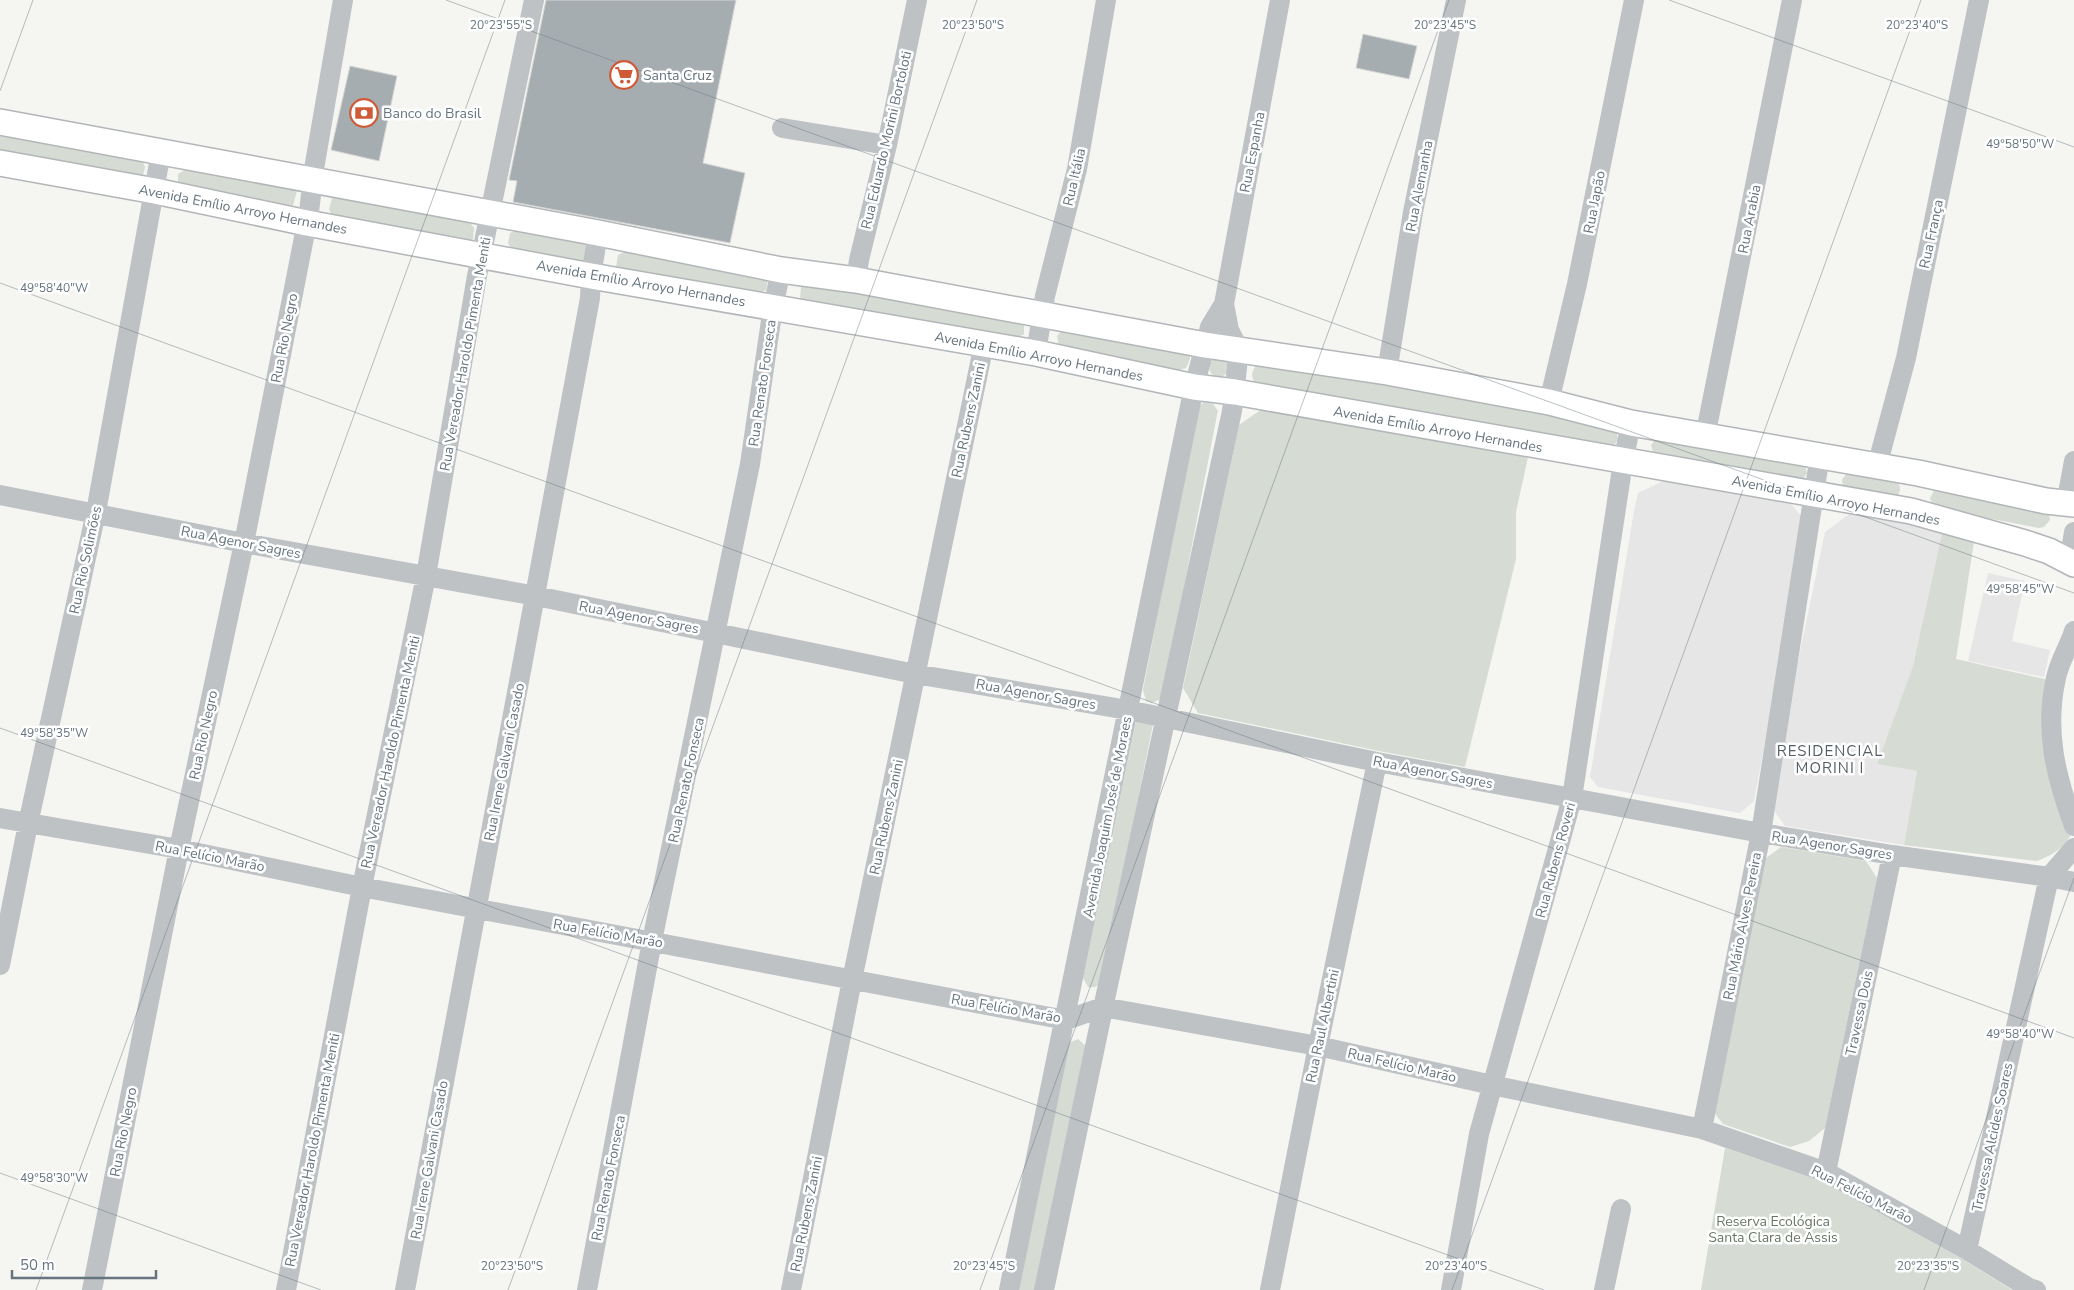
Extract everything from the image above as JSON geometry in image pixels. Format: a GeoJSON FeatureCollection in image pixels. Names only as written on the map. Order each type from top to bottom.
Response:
{"type":"FeatureCollection","features":[{"type":"Feature","properties":{"kind":"main road"},"geometry":{"type":"LineString","coordinates":[[0,122],[598,233],[781,270],[856,280],[1205,345],[1387,372],[1549,402],[1631,423],[1918,473],[2046,501],[2070,504]]}},
{"type":"Feature","properties":{"kind":"main road","name":"Avenida Emílio Arroyo Hernandes"},"geometry":{"type":"LineString","coordinates":[[0,163],[155,191],[307,223],[483,254],[591,276],[1036,353],[1194,387],[1234,392],[1623,462],[1911,511],[2049,551],[2074,564]]}},
{"type":"Feature","properties":{"kind":"main road"},"geometry":{"type":"LineString","coordinates":[[1911,511],[1918,473]]}},
{"type":"Feature","properties":{"kind":"street","name":"Rua Rio Negro"},"geometry":{"type":"LineString","coordinates":[[92,1290],[179,849],[244,543],[307,223],[312,180],[343,0]]}},
{"type":"Feature","properties":{"kind":"street","name":"Rua Vereador Haroldo Pimenta Meniti"},"geometry":{"type":"LineString","coordinates":[[286,1290],[362,887],[426,576],[477,276],[534,0]]}},
{"type":"Feature","properties":{"kind":"street","name":"Rua Eduardo Morini Bortoloti"},"geometry":{"type":"LineString","coordinates":[[856,280],[859,260],[888,145],[917,0]]}},
{"type":"Feature","properties":{"kind":"street","name":"Rua Itália"},"geometry":{"type":"LineString","coordinates":[[1036,353],[1045,296],[1077,169],[1106,0]]}},
{"type":"Feature","properties":{"kind":"street","name":"Rua Espanha"},"geometry":{"type":"LineString","coordinates":[[1205,345],[1210,327],[1224,304],[1280,0]]}},
{"type":"Feature","properties":{"kind":"street","name":"Rua Alemanha"},"geometry":{"type":"LineString","coordinates":[[1387,372],[1413,212],[1456,0]]}},
{"type":"Feature","properties":{"kind":"street","name":"Rua Japão"},"geometry":{"type":"LineString","coordinates":[[1549,402],[1577,284],[1634,0]]}},
{"type":"Feature","properties":{"kind":"street","name":"Rua Arabia"},"geometry":{"type":"LineString","coordinates":[[1705,437],[1792,0]]}},
{"type":"Feature","properties":{"kind":"street","name":"Rua França"},"geometry":{"type":"LineString","coordinates":[[1877,466],[1906,358],[1979,0]]}},
{"type":"Feature","properties":{"kind":"street"},"geometry":{"type":"LineString","coordinates":[[782,128],[888,145]]}},
{"type":"Feature","properties":{"kind":"street","name":"Rua Rio Solimões"},"geometry":{"type":"LineString","coordinates":[[0,966],[28,824],[96,512],[161,152]]}},
{"type":"Feature","properties":{"kind":"street","name":"Rua Irene Galvani Casado"},"geometry":{"type":"LineString","coordinates":[[405,1290],[475,908],[536,596],[590,298],[591,276],[598,233]]}},
{"type":"Feature","properties":{"kind":"street","name":"Rua Renato Fonseca"},"geometry":{"type":"LineString","coordinates":[[587,1290],[652,941],[750,464],[773,307],[781,270]]}},
{"type":"Feature","properties":{"kind":"street","name":"Rua Espanha"},"geometry":{"type":"LineString","coordinates":[[1224,304],[1230,330],[1240,350]]}},
{"type":"Feature","properties":{"kind":"street","name":"Rua Rubens Zanini"},"geometry":{"type":"LineString","coordinates":[[791,1290],[852,980],[984,344]]}},
{"type":"Feature","properties":{"kind":"street","name":"Avenida Joaquim José de Moraes"},"geometry":{"type":"LineString","coordinates":[[1009,1290],[1066,1020],[1194,387],[1205,345]]}},
{"type":"Feature","properties":{"kind":"street"},"geometry":{"type":"LineString","coordinates":[[1044,1290],[1234,392],[1240,350]]}},
{"type":"Feature","properties":{"kind":"street","name":"Rua Rubens Roveri"},"geometry":{"type":"LineString","coordinates":[[1450,1290],[1479,1134],[1572,798],[1623,462],[1631,423]]}},
{"type":"Feature","properties":{"kind":"street","name":"Rua Mário Alves Pereira"},"geometry":{"type":"LineString","coordinates":[[1702,1129],[1761,833],[1820,455]]}},
{"type":"Feature","properties":{"kind":"street"},"geometry":{"type":"LineString","coordinates":[[2070,504],[2074,462]]}},
{"type":"Feature","properties":{"kind":"street","name":"Rua Agenor Sagres"},"geometry":{"type":"LineString","coordinates":[[0,495],[96,512],[244,543],[536,596],[915,674],[1128,710],[1377,762],[1761,833],[2074,882]]}},
{"type":"Feature","properties":{"kind":"street"},"geometry":{"type":"LineString","coordinates":[[2074,532],[2071,551],[2074,564]]}},
{"type":"Feature","properties":{"kind":"street"},"geometry":{"type":"LineString","coordinates":[[2074,631],[2056,677],[2051,722],[2053,760],[2074,826]]}},
{"type":"Feature","properties":{"kind":"street","name":"Rua Raul Albertini"},"geometry":{"type":"LineString","coordinates":[[1270,1290],[1377,762]]}},
{"type":"Feature","properties":{"kind":"street","name":"Rua Felício Marão"},"geometry":{"type":"LineString","coordinates":[[0,818],[179,849],[362,887],[1066,1020],[1103,1007],[1318,1046],[1702,1129],[1826,1172],[1967,1250],[2029,1288],[2036,1290]]}},
{"type":"Feature","properties":{"kind":"street"},"geometry":{"type":"LineString","coordinates":[[2050,877],[2074,848]]}},
{"type":"Feature","properties":{"kind":"street","name":"Travessa Dois"},"geometry":{"type":"LineString","coordinates":[[1826,1172],[1892,855]]}},
{"type":"Feature","properties":{"kind":"street","name":"Travessa Alcides Soares"},"geometry":{"type":"LineString","coordinates":[[1967,1250],[2050,877]]}},
{"type":"Feature","properties":{"kind":"street"},"geometry":{"type":"LineString","coordinates":[[1604,1290],[1621,1209]]}},
{"type":"Feature","properties":{"kind":"shaded area"},"geometry":{"type":"Polygon","coordinates":[[[1663,481],[1788,500],[1806,522],[1754,801],[1740,813],[1598,787],[1590,777],[1638,493],[1663,481]]]}},
{"type":"Feature","properties":{"kind":"shaded area"},"geometry":{"type":"Polygon","coordinates":[[[1852,512],[1943,529],[1913,666],[1877,764],[1917,771],[1904,845],[1785,826],[1772,808],[1783,733],[1825,532],[1852,512]]]}},
{"type":"Feature","properties":{"kind":"shaded area"},"geometry":{"type":"Polygon","coordinates":[[[1988,573],[2025,581],[2012,641],[2050,650],[2044,677],[1968,661],[1988,573]]]}},
{"type":"Feature","properties":{"kind":"green space"},"geometry":{"type":"Polygon","coordinates":[[[0,128],[141,158],[145,167],[143,176],[135,179],[0,156],[0,128]]]}},
{"type":"Feature","properties":{"kind":"green space"},"geometry":{"type":"Polygon","coordinates":[[[187,169],[291,186],[297,191],[293,205],[287,208],[178,184],[178,174],[187,169]]]}},
{"type":"Feature","properties":{"kind":"green space"},"geometry":{"type":"Polygon","coordinates":[[[340,195],[469,221],[474,228],[473,239],[465,243],[334,221],[329,209],[332,198],[340,195]]]}},
{"type":"Feature","properties":{"kind":"green space"},"geometry":{"type":"Polygon","coordinates":[[[520,229],[584,242],[591,247],[588,260],[582,262],[515,252],[508,244],[510,233],[520,229]]]}},
{"type":"Feature","properties":{"kind":"green space"},"geometry":{"type":"Polygon","coordinates":[[[629,250],[768,278],[766,290],[754,296],[623,274],[616,267],[618,255],[629,250]]]}},
{"type":"Feature","properties":{"kind":"green space"},"geometry":{"type":"Polygon","coordinates":[[[813,280],[1024,324],[1024,334],[1014,340],[811,306],[800,299],[801,287],[813,280]]]}},
{"type":"Feature","properties":{"kind":"green space"},"geometry":{"type":"Polygon","coordinates":[[[1064,328],[1190,354],[1190,359],[1186,368],[1176,371],[1059,345],[1057,336],[1064,328]]]}},
{"type":"Feature","properties":{"kind":"green space"},"geometry":{"type":"Polygon","coordinates":[[[1215,357],[1223,357],[1229,363],[1229,371],[1223,377],[1215,377],[1209,371],[1209,363],[1215,357]]]}},
{"type":"Feature","properties":{"kind":"green space"},"geometry":{"type":"Polygon","coordinates":[[[1259,363],[1548,409],[1616,429],[1618,439],[1613,448],[1258,387],[1252,375],[1259,363]]]}},
{"type":"Feature","properties":{"kind":"green space"},"geometry":{"type":"Polygon","coordinates":[[[1204,402],[1213,404],[1218,411],[1167,675],[1161,699],[1152,703],[1146,701],[1143,690],[1197,410],[1204,402]]]}},
{"type":"Feature","properties":{"kind":"green space"},"geometry":{"type":"Polygon","coordinates":[[[1262,409],[1528,457],[1516,512],[1516,559],[1465,767],[1198,713],[1183,688],[1239,425],[1262,409]]]}},
{"type":"Feature","properties":{"kind":"green space"},"geometry":{"type":"Polygon","coordinates":[[[1657,437],[1804,463],[1807,473],[1802,481],[1654,455],[1651,445],[1657,437]]]}},
{"type":"Feature","properties":{"kind":"green space"},"geometry":{"type":"Polygon","coordinates":[[[1847,473],[1895,480],[1900,487],[1900,491],[1898,496],[1847,491],[1843,486],[1842,480],[1847,473]]]}},
{"type":"Feature","properties":{"kind":"green space"},"geometry":{"type":"Polygon","coordinates":[[[1935,489],[2048,510],[2050,520],[2044,527],[2039,528],[1940,509],[1934,505],[1930,498],[1935,489]]]}},
{"type":"Feature","properties":{"kind":"green space"},"geometry":{"type":"Polygon","coordinates":[[[1943,529],[1975,535],[1956,659],[2062,683],[2055,721],[2072,833],[2058,850],[2037,861],[1904,845],[1917,771],[1877,764],[1913,666],[1943,529]]]}},
{"type":"Feature","properties":{"kind":"green space"},"geometry":{"type":"Polygon","coordinates":[[[1136,721],[1153,724],[1101,982],[1095,987],[1088,987],[1083,978],[1136,721]]]}},
{"type":"Feature","properties":{"kind":"green space"},"geometry":{"type":"Polygon","coordinates":[[[1781,847],[1866,861],[1877,878],[1825,1128],[1809,1141],[1790,1147],[1723,1124],[1713,1111],[1762,861],[1781,847]]]}},
{"type":"Feature","properties":{"kind":"green space"},"geometry":{"type":"Polygon","coordinates":[[[1078,1039],[1086,1046],[1037,1290],[1018,1290],[1069,1043],[1078,1039]]]}},
{"type":"Feature","properties":{"kind":"green space","name":"Reserva Ecológica Santa Clara de Assis"},"geometry":{"type":"Polygon","coordinates":[[[1725,1148],[1822,1181],[1962,1259],[2012,1290],[1701,1290],[1725,1148]]]}},
{"type":"Feature","properties":{"kind":"building","name":"Santa Cruz"},"geometry":{"type":"Polygon","coordinates":[[[546,0],[736,0],[703,163],[745,173],[730,243],[513,202],[517,181],[509,180],[546,0]]]}},
{"type":"Feature","properties":{"kind":"building"},"geometry":{"type":"Polygon","coordinates":[[[1363,34],[1417,46],[1409,79],[1356,68],[1363,34]]]}},
{"type":"Feature","properties":{"kind":"building","name":"Banco do Brasil"},"geometry":{"type":"Polygon","coordinates":[[[350,66],[397,76],[379,161],[331,150],[350,66]]]}},
{"type":"Feature","properties":{"kind":"place","name":"Santa Cruz"},"geometry":{"type":"Point","coordinates":[624,75]}},
{"type":"Feature","properties":{"kind":"place","name":"Banco do Brasil"},"geometry":{"type":"Point","coordinates":[364,113]}},
{"type":"Feature","properties":{"kind":"district","name":"RESIDENCIAL MORINI I"},"geometry":{"type":"Point","coordinates":[1830,760]}}]}
